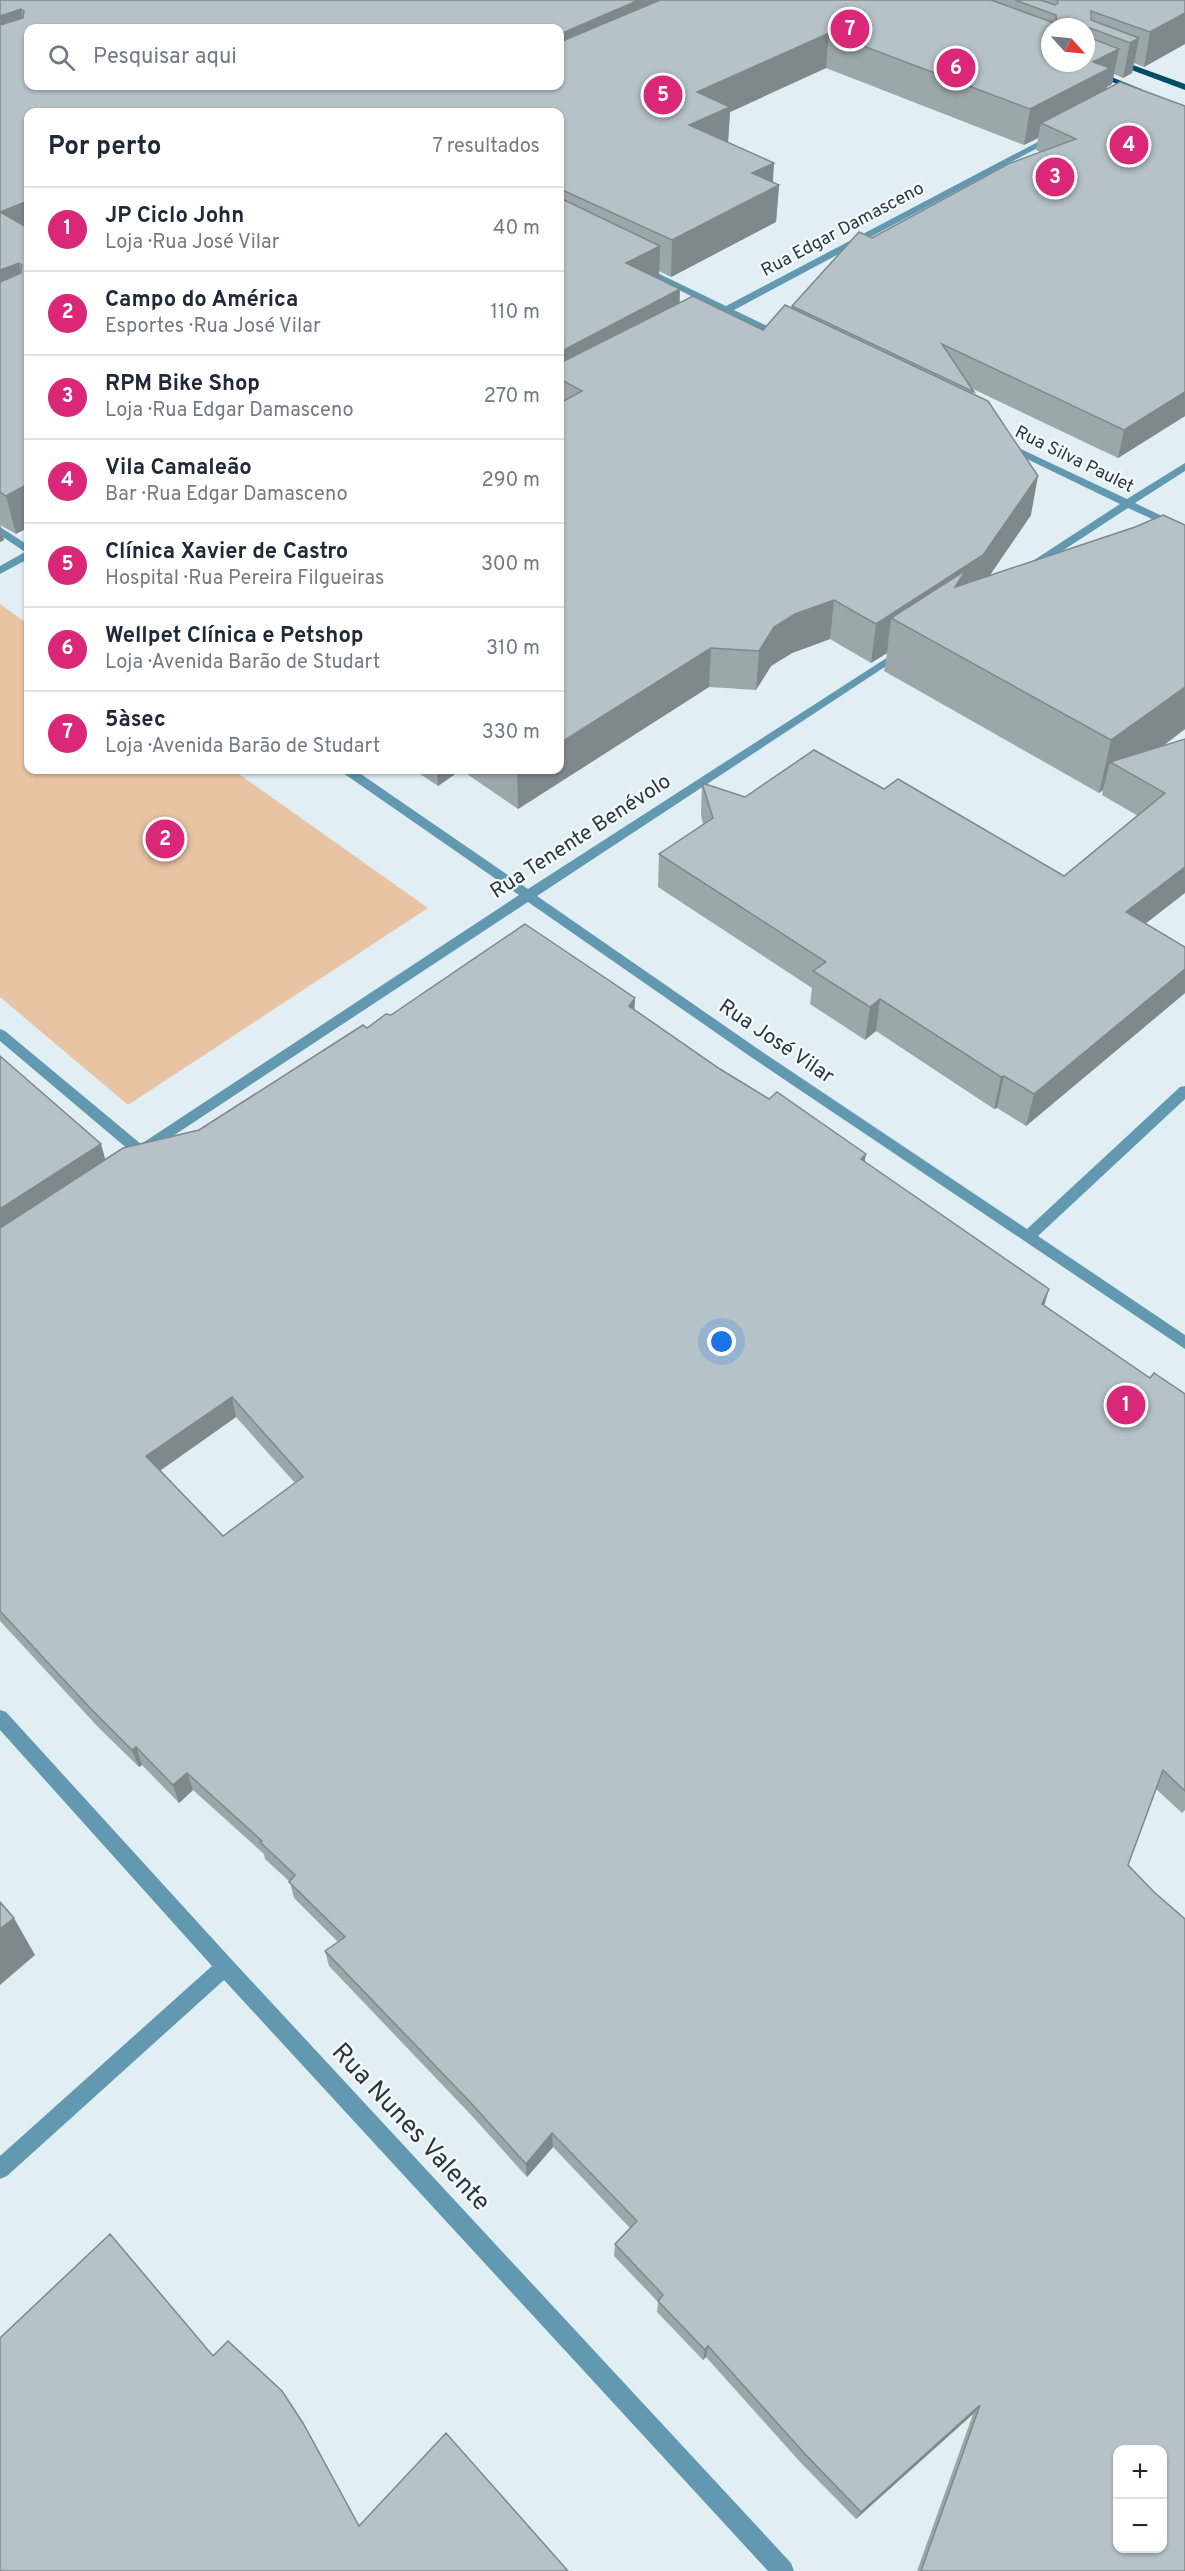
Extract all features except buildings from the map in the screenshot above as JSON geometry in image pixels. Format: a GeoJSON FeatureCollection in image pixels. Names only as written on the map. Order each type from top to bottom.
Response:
{"type":"FeatureCollection","features":[{"type":"Feature","properties":{"kind":"main road"},"geometry":{"type":"LineString","coordinates":[[1095,53],[1185,87]]}},
{"type":"Feature","properties":{"kind":"main road"},"geometry":{"type":"LineString","coordinates":[[1094,72],[1141,90]]}},
{"type":"Feature","properties":{"kind":"street"},"geometry":{"type":"LineString","coordinates":[[1131,96],[1141,90]]}},
{"type":"Feature","properties":{"kind":"street","name":"Rua Edgar Damasceno"},"geometry":{"type":"LineString","coordinates":[[710,318],[1068,129]]}},
{"type":"Feature","properties":{"kind":"street"},"geometry":{"type":"LineString","coordinates":[[634,265],[789,340]]}},
{"type":"Feature","properties":{"kind":"street","name":"Rua Silva Paulet"},"geometry":{"type":"LineString","coordinates":[[999,442],[1185,531]]}},
{"type":"Feature","properties":{"kind":"street"},"geometry":{"type":"LineString","coordinates":[[1018,575],[1185,465]]}},
{"type":"Feature","properties":{"kind":"street"},"geometry":{"type":"LineString","coordinates":[[0,530],[24,546]]}},
{"type":"Feature","properties":{"kind":"street"},"geometry":{"type":"LineString","coordinates":[[0,571],[24,557]]}},
{"type":"Feature","properties":{"kind":"street","name":"Rua Tenente Benévolo"},"geometry":{"type":"LineString","coordinates":[[0,1034],[136,1155],[909,646]]}},
{"type":"Feature","properties":{"kind":"street","name":"Rua José Vilar"},"geometry":{"type":"LineString","coordinates":[[353,774],[756,1054],[1185,1343]]}},
{"type":"Feature","properties":{"kind":"street"},"geometry":{"type":"LineString","coordinates":[[1028,1237],[1185,1091]]}},
{"type":"Feature","properties":{"kind":"street","name":"Rua Nunes Valente"},"geometry":{"type":"LineString","coordinates":[[0,1718],[225,1967],[783,2571]]}},
{"type":"Feature","properties":{"kind":"street"},"geometry":{"type":"LineString","coordinates":[[0,2169],[225,1967]]}},
{"type":"Feature","properties":{"kind":"shaded area"},"geometry":{"type":"Polygon","coordinates":[[[0,604],[24,621],[24,774],[239,774],[428,908],[128,1105],[0,997],[0,604]]]}},
{"type":"Feature","properties":{"kind":"place","name":"5àsec"},"geometry":{"type":"Point","coordinates":[850,29]}},
{"type":"Feature","properties":{"kind":"place","name":"Wellpet Clínica e Petshop"},"geometry":{"type":"Point","coordinates":[956,68]}},
{"type":"Feature","properties":{"kind":"place","name":"Clínica Xavier de Castro"},"geometry":{"type":"Point","coordinates":[663,95]}},
{"type":"Feature","properties":{"kind":"place","name":"Vila Camaleão"},"geometry":{"type":"Point","coordinates":[1129,145]}},
{"type":"Feature","properties":{"kind":"place","name":"RPM Bike Shop"},"geometry":{"type":"Point","coordinates":[1055,177]}},
{"type":"Feature","properties":{"kind":"place","name":"Campo do América"},"geometry":{"type":"Point","coordinates":[165,839]}},
{"type":"Feature","properties":{"kind":"place","name":"JP Ciclo John"},"geometry":{"type":"Point","coordinates":[1126,1405]}}]}
